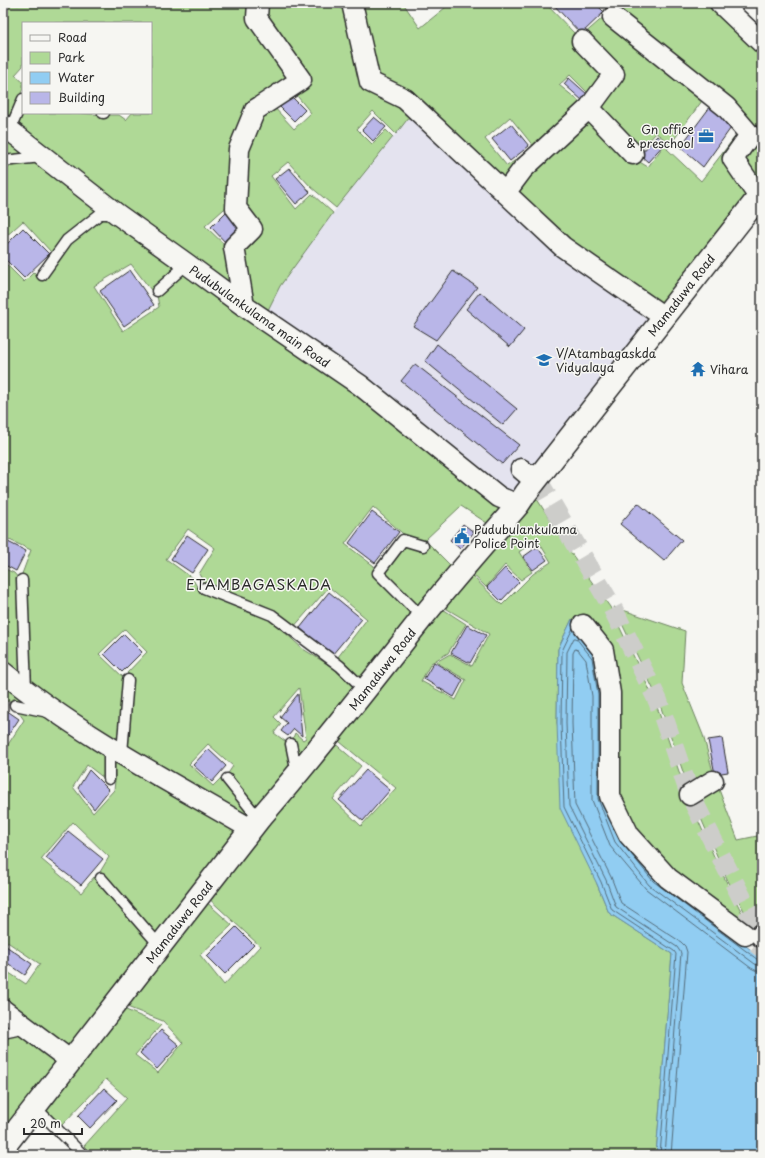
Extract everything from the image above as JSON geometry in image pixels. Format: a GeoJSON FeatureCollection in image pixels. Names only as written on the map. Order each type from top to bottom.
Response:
{"type":"FeatureCollection","features":[{"type":"Feature","properties":{"kind":"street"},"geometry":{"type":"LineString","coordinates":[[244,306],[234,247],[252,229],[236,208],[239,149],[255,110],[301,80],[257,18],[258,3]]}},
{"type":"Feature","properties":{"kind":"street"},"geometry":{"type":"LineString","coordinates":[[352,3],[370,82],[405,99],[563,248],[664,317]]}},
{"type":"Feature","properties":{"kind":"street"},"geometry":{"type":"LineString","coordinates":[[720,3],[762,43]]}},
{"type":"Feature","properties":{"kind":"street"},"geometry":{"type":"LineString","coordinates":[[613,17],[726,107],[750,135],[733,159],[760,195]]}},
{"type":"Feature","properties":{"kind":"street"},"geometry":{"type":"LineString","coordinates":[[505,193],[523,170],[589,108],[614,74],[582,41]]}},
{"type":"Feature","properties":{"kind":"street"},"geometry":{"type":"LineString","coordinates":[[589,108],[633,154]]}},
{"type":"Feature","properties":{"kind":"street","name":"Pudubulankulama main Road"},"geometry":{"type":"LineString","coordinates":[[6,127],[118,214],[244,306],[360,385],[499,497],[518,505]]}},
{"type":"Feature","properties":{"kind":"street","name":"Mamaduwa Road"},"geometry":{"type":"LineString","coordinates":[[3,1148],[254,824],[298,775],[366,691],[422,617],[518,505],[531,471],[664,317],[760,195]]}},
{"type":"Feature","properties":{"kind":"street"},"geometry":{"type":"LineString","coordinates":[[582,625],[603,650],[610,693],[610,796],[629,835],[668,878],[756,935]]}},
{"type":"Feature","properties":{"kind":"street"},"geometry":{"type":"LineString","coordinates":[[3,672],[21,698],[62,715],[115,750],[254,824]]}},
{"type":"Feature","properties":{"kind":"street"},"geometry":{"type":"LineString","coordinates":[[690,795],[713,781]]}},
{"type":"Feature","properties":{"kind":"street"},"geometry":{"type":"LineString","coordinates":[[3,1010],[71,1061]]}},
{"type":"Feature","properties":{"kind":"lane"},"geometry":{"type":"LineString","coordinates":[[6,127],[22,101]]}},
{"type":"Feature","properties":{"kind":"lane"},"geometry":{"type":"LineString","coordinates":[[3,161],[44,157]]}},
{"type":"Feature","properties":{"kind":"lane"},"geometry":{"type":"LineString","coordinates":[[42,275],[67,240],[100,214],[118,214]]}},
{"type":"Feature","properties":{"kind":"lane"},"geometry":{"type":"LineString","coordinates":[[156,291],[187,264]]}},
{"type":"Feature","properties":{"kind":"lane"},"geometry":{"type":"LineString","coordinates":[[422,617],[378,573],[403,540],[423,546]]}},
{"type":"Feature","properties":{"kind":"lane"},"geometry":{"type":"LineString","coordinates":[[21,698],[22,580]]}},
{"type":"Feature","properties":{"kind":"lane"},"geometry":{"type":"LineString","coordinates":[[204,588],[272,615],[340,666],[366,691]]}},
{"type":"Feature","properties":{"kind":"lane"},"geometry":{"type":"LineString","coordinates":[[109,779],[128,680]]}},
{"type":"Feature","properties":{"kind":"lane"},"geometry":{"type":"LineString","coordinates":[[291,744],[298,775]]}},
{"type":"Feature","properties":{"kind":"lane"},"geometry":{"type":"LineString","coordinates":[[227,779],[254,824]]}},
{"type":"Feature","properties":{"kind":"lane"},"geometry":{"type":"LineString","coordinates":[[101,878],[160,946]]}},
{"type":"Feature","properties":{"kind":"lane"},"geometry":{"type":"LineString","coordinates":[[3,1033],[26,1028]]}},
{"type":"Feature","properties":{"kind":"lane"},"geometry":{"type":"LineString","coordinates":[[35,1107],[83,1155]]}},
{"type":"Feature","properties":{"kind":"shaded area","name":"V/Atambagaskda Vidyalaya"},"geometry":{"type":"Polygon","coordinates":[[[413,112],[559,252],[649,321],[509,504],[265,316],[280,286],[346,195],[413,112]]]}},
{"type":"Feature","properties":{"kind":"green space"},"geometry":{"type":"Polygon","coordinates":[[[3,3],[19,5],[20,3],[253,3],[295,79],[250,107],[232,208],[224,209],[205,226],[228,248],[240,297],[14,129],[22,110],[22,114],[119,115],[126,120],[131,114],[152,114],[152,22],[22,22],[22,67],[15,75],[22,81],[22,91],[6,122],[3,120],[3,3]]]}},
{"type":"Feature","properties":{"kind":"green space"},"geometry":{"type":"Polygon","coordinates":[[[261,3],[351,3],[366,88],[413,112],[396,134],[373,111],[357,129],[372,144],[386,130],[393,137],[336,208],[311,187],[288,162],[271,176],[296,209],[312,194],[333,213],[280,286],[265,316],[248,305],[238,248],[239,205],[245,148],[260,112],[272,105],[294,129],[311,113],[293,91],[308,80],[260,17],[261,3]]]}},
{"type":"Feature","properties":{"kind":"green space"},"geometry":{"type":"Polygon","coordinates":[[[358,3],[403,3],[420,28],[451,3],[545,3],[576,35],[583,35],[606,15],[707,94],[667,149],[701,181],[741,129],[730,161],[748,201],[657,319],[511,193],[588,112],[633,158],[648,167],[667,141],[656,133],[638,153],[594,108],[609,75],[592,97],[570,75],[559,85],[585,106],[538,152],[510,117],[485,139],[507,166],[530,150],[505,188],[373,78],[358,3]]]}},
{"type":"Feature","properties":{"kind":"green space"},"geometry":{"type":"Polygon","coordinates":[[[601,3],[712,3],[762,54],[762,186],[736,159],[753,134],[601,3]]]}},
{"type":"Feature","properties":{"kind":"green space"},"geometry":{"type":"Polygon","coordinates":[[[3,128],[35,155],[3,159],[3,128]]]}},
{"type":"Feature","properties":{"kind":"green space"},"geometry":{"type":"Polygon","coordinates":[[[43,160],[106,210],[66,236],[51,252],[23,221],[3,239],[3,166],[43,160]]]}},
{"type":"Feature","properties":{"kind":"green space"},"geometry":{"type":"Polygon","coordinates":[[[116,216],[180,264],[151,290],[131,264],[94,286],[123,331],[159,307],[157,295],[187,269],[355,386],[506,510],[490,525],[461,506],[425,540],[455,570],[422,613],[382,573],[402,545],[426,546],[402,533],[373,507],[345,544],[374,566],[374,572],[419,617],[363,684],[338,657],[367,619],[329,587],[292,629],[205,585],[199,574],[215,548],[188,529],[166,559],[192,578],[199,590],[269,618],[303,649],[337,670],[360,689],[299,766],[293,738],[295,733],[303,740],[306,738],[299,688],[274,717],[281,724],[274,733],[289,744],[293,773],[258,813],[227,775],[233,766],[208,744],[189,764],[213,786],[222,777],[253,817],[248,824],[128,752],[133,678],[127,673],[147,652],[125,629],[99,654],[125,679],[118,747],[30,689],[27,580],[22,574],[31,550],[3,537],[3,261],[24,282],[34,272],[43,281],[69,243],[102,218],[116,216]]]}},
{"type":"Feature","properties":{"kind":"green space"},"geometry":{"type":"Polygon","coordinates":[[[530,488],[571,553],[610,607],[655,701],[687,795],[716,861],[748,925],[656,860],[615,795],[579,627],[572,619],[558,649],[557,723],[597,884],[609,913],[672,954],[656,1155],[93,1155],[84,1146],[127,1098],[106,1079],[61,1126],[44,1108],[119,1007],[161,1025],[135,1055],[158,1073],[183,1043],[163,1021],[122,1005],[203,899],[232,925],[200,955],[224,985],[260,946],[206,896],[332,741],[361,766],[333,799],[361,826],[396,788],[334,737],[435,604],[466,624],[448,653],[431,663],[421,681],[456,700],[466,680],[436,662],[450,654],[472,666],[489,634],[437,603],[465,569],[502,605],[533,574],[551,562],[537,539],[519,552],[532,572],[521,580],[505,565],[486,587],[467,569],[530,488]]]}},
{"type":"Feature","properties":{"kind":"green space"},"geometry":{"type":"Polygon","coordinates":[[[3,568],[14,573],[19,579],[22,684],[3,668],[3,568]]]}},
{"type":"Feature","properties":{"kind":"green space"},"geometry":{"type":"Polygon","coordinates":[[[614,607],[685,631],[682,683],[703,735],[715,779],[738,840],[762,835],[762,915],[750,922],[727,879],[691,795],[658,699],[614,607]]]}},
{"type":"Feature","properties":{"kind":"green space"},"geometry":{"type":"Polygon","coordinates":[[[3,675],[43,707],[14,700],[3,702],[3,675]]]}},
{"type":"Feature","properties":{"kind":"green space"},"geometry":{"type":"Polygon","coordinates":[[[15,707],[61,717],[105,748],[105,779],[87,765],[73,787],[93,813],[114,790],[114,753],[245,830],[159,938],[100,872],[109,857],[73,822],[41,859],[81,893],[94,877],[156,947],[67,1053],[3,1004],[3,969],[26,984],[40,964],[3,939],[3,744],[7,746],[24,720],[15,707]]]}},
{"type":"Feature","properties":{"kind":"green space"},"geometry":{"type":"Polygon","coordinates":[[[26,1033],[63,1059],[3,1134],[3,1037],[26,1033]]]}},
{"type":"Feature","properties":{"kind":"water"},"geometry":{"type":"Polygon","coordinates":[[[572,619],[600,654],[606,798],[655,878],[762,958],[762,1155],[656,1155],[672,954],[609,913],[597,884],[560,808],[557,723],[558,649],[572,619]]]}},
{"type":"Feature","properties":{"kind":"building"},"geometry":{"type":"Polygon","coordinates":[[[552,3],[595,3],[604,12],[581,34],[552,3]]]}},
{"type":"Feature","properties":{"kind":"building"},"geometry":{"type":"Polygon","coordinates":[[[569,78],[588,95],[583,101],[564,84],[569,78]]]}},
{"type":"Feature","properties":{"kind":"building"},"geometry":{"type":"Polygon","coordinates":[[[289,94],[305,110],[294,121],[278,105],[289,94]]]}},
{"type":"Feature","properties":{"kind":"building","name":"Gn office & preschool"},"geometry":{"type":"Polygon","coordinates":[[[710,107],[733,125],[703,167],[680,147],[710,107]]]}},
{"type":"Feature","properties":{"kind":"building"},"geometry":{"type":"Polygon","coordinates":[[[374,117],[386,127],[373,141],[362,130],[374,117]]]}},
{"type":"Feature","properties":{"kind":"building"},"geometry":{"type":"Polygon","coordinates":[[[511,124],[529,146],[510,161],[492,139],[511,124]]]}},
{"type":"Feature","properties":{"kind":"building"},"geometry":{"type":"Polygon","coordinates":[[[657,136],[665,143],[648,162],[640,155],[657,136]]]}},
{"type":"Feature","properties":{"kind":"building"},"geometry":{"type":"Polygon","coordinates":[[[289,168],[310,192],[296,204],[275,179],[289,168]]]}},
{"type":"Feature","properties":{"kind":"building"},"geometry":{"type":"Polygon","coordinates":[[[226,212],[242,229],[226,243],[211,227],[226,212]]]}},
{"type":"Feature","properties":{"kind":"building"},"geometry":{"type":"Polygon","coordinates":[[[23,228],[49,254],[24,278],[3,257],[3,248],[23,228]]]}},
{"type":"Feature","properties":{"kind":"building"},"geometry":{"type":"Polygon","coordinates":[[[130,270],[154,305],[124,326],[100,291],[130,270]]]}},
{"type":"Feature","properties":{"kind":"building"},"geometry":{"type":"Polygon","coordinates":[[[453,271],[477,287],[436,340],[413,326],[453,271]]]}},
{"type":"Feature","properties":{"kind":"building"},"geometry":{"type":"Polygon","coordinates":[[[480,292],[524,330],[510,347],[466,309],[480,292]]]}},
{"type":"Feature","properties":{"kind":"building"},"geometry":{"type":"Polygon","coordinates":[[[437,344],[517,409],[503,425],[425,361],[437,344]]]}},
{"type":"Feature","properties":{"kind":"building"},"geometry":{"type":"Polygon","coordinates":[[[415,364],[519,445],[502,464],[401,381],[415,364]]]}},
{"type":"Feature","properties":{"kind":"building"},"geometry":{"type":"Polygon","coordinates":[[[638,503],[682,540],[664,561],[620,524],[638,503]]]}},
{"type":"Feature","properties":{"kind":"building"},"geometry":{"type":"Polygon","coordinates":[[[372,512],[399,532],[375,563],[349,543],[372,512]]]}},
{"type":"Feature","properties":{"kind":"building","name":"Pudubulankulama Police Point"},"geometry":{"type":"Polygon","coordinates":[[[463,524],[474,532],[460,549],[450,540],[463,524]]]}},
{"type":"Feature","properties":{"kind":"building"},"geometry":{"type":"Polygon","coordinates":[[[187,535],[208,549],[192,573],[171,559],[187,535]]]}},
{"type":"Feature","properties":{"kind":"building"},"geometry":{"type":"Polygon","coordinates":[[[4,540],[26,551],[16,571],[3,564],[4,540]]]}},
{"type":"Feature","properties":{"kind":"building"},"geometry":{"type":"Polygon","coordinates":[[[537,547],[547,560],[533,570],[523,557],[537,547]]]}},
{"type":"Feature","properties":{"kind":"building"},"geometry":{"type":"Polygon","coordinates":[[[505,568],[519,582],[501,601],[487,587],[505,568]]]}},
{"type":"Feature","properties":{"kind":"building"},"geometry":{"type":"Polygon","coordinates":[[[329,592],[362,619],[332,655],[300,628],[329,592]]]}},
{"type":"Feature","properties":{"kind":"building"},"geometry":{"type":"Polygon","coordinates":[[[467,625],[486,635],[470,663],[451,653],[467,625]]]}},
{"type":"Feature","properties":{"kind":"building"},"geometry":{"type":"Polygon","coordinates":[[[124,634],[142,652],[122,672],[104,654],[124,634]]]}},
{"type":"Feature","properties":{"kind":"building"},"geometry":{"type":"Polygon","coordinates":[[[434,662],[463,680],[454,697],[424,679],[434,662]]]}},
{"type":"Feature","properties":{"kind":"building"},"geometry":{"type":"Polygon","coordinates":[[[298,694],[302,736],[294,729],[288,736],[281,731],[287,723],[280,717],[298,694]]]}},
{"type":"Feature","properties":{"kind":"building"},"geometry":{"type":"Polygon","coordinates":[[[3,708],[19,719],[5,740],[3,739],[3,708]]]}},
{"type":"Feature","properties":{"kind":"building"},"geometry":{"type":"Polygon","coordinates":[[[722,738],[728,772],[715,774],[708,740],[722,738]]]}},
{"type":"Feature","properties":{"kind":"building"},"geometry":{"type":"Polygon","coordinates":[[[208,749],[226,766],[212,782],[193,765],[208,749]]]}},
{"type":"Feature","properties":{"kind":"building"},"geometry":{"type":"Polygon","coordinates":[[[89,770],[109,790],[94,809],[78,788],[89,770]]]}},
{"type":"Feature","properties":{"kind":"building"},"geometry":{"type":"Polygon","coordinates":[[[366,770],[390,790],[363,821],[339,800],[366,770]]]}},
{"type":"Feature","properties":{"kind":"building"},"geometry":{"type":"Polygon","coordinates":[[[68,831],[103,859],[81,885],[46,858],[68,831]]]}},
{"type":"Feature","properties":{"kind":"building"},"geometry":{"type":"Polygon","coordinates":[[[236,927],[254,945],[225,974],[207,956],[236,927]]]}},
{"type":"Feature","properties":{"kind":"building"},"geometry":{"type":"Polygon","coordinates":[[[6,946],[32,964],[25,975],[3,960],[3,951],[6,946]]]}},
{"type":"Feature","properties":{"kind":"building"},"geometry":{"type":"Polygon","coordinates":[[[161,1030],[179,1045],[157,1069],[140,1053],[161,1030]]]}},
{"type":"Feature","properties":{"kind":"building"},"geometry":{"type":"Polygon","coordinates":[[[104,1088],[117,1100],[90,1128],[78,1116],[104,1088]]]}},
{"type":"Feature","properties":{"kind":"tunnel"},"geometry":{"type":"LineString","coordinates":[[537,479],[611,605],[658,701],[690,795],[761,936],[745,935],[762,948]]}},
{"type":"Feature","properties":{"kind":"place","name":"Gn office & preschool"},"geometry":{"type":"Point","coordinates":[706,136]}},
{"type":"Feature","properties":{"kind":"place","name":"V/Atambagaskda Vidyalaya"},"geometry":{"type":"Point","coordinates":[544,360]}},
{"type":"Feature","properties":{"kind":"place","name":"Vihara"},"geometry":{"type":"Point","coordinates":[698,369]}},
{"type":"Feature","properties":{"kind":"place","name":"Pudubulankulama Police Point"},"geometry":{"type":"Point","coordinates":[462,536]}},
{"type":"Feature","properties":{"kind":"district","name":"ETAMBAGASKADA"},"geometry":{"type":"Point","coordinates":[259,584]}}]}
